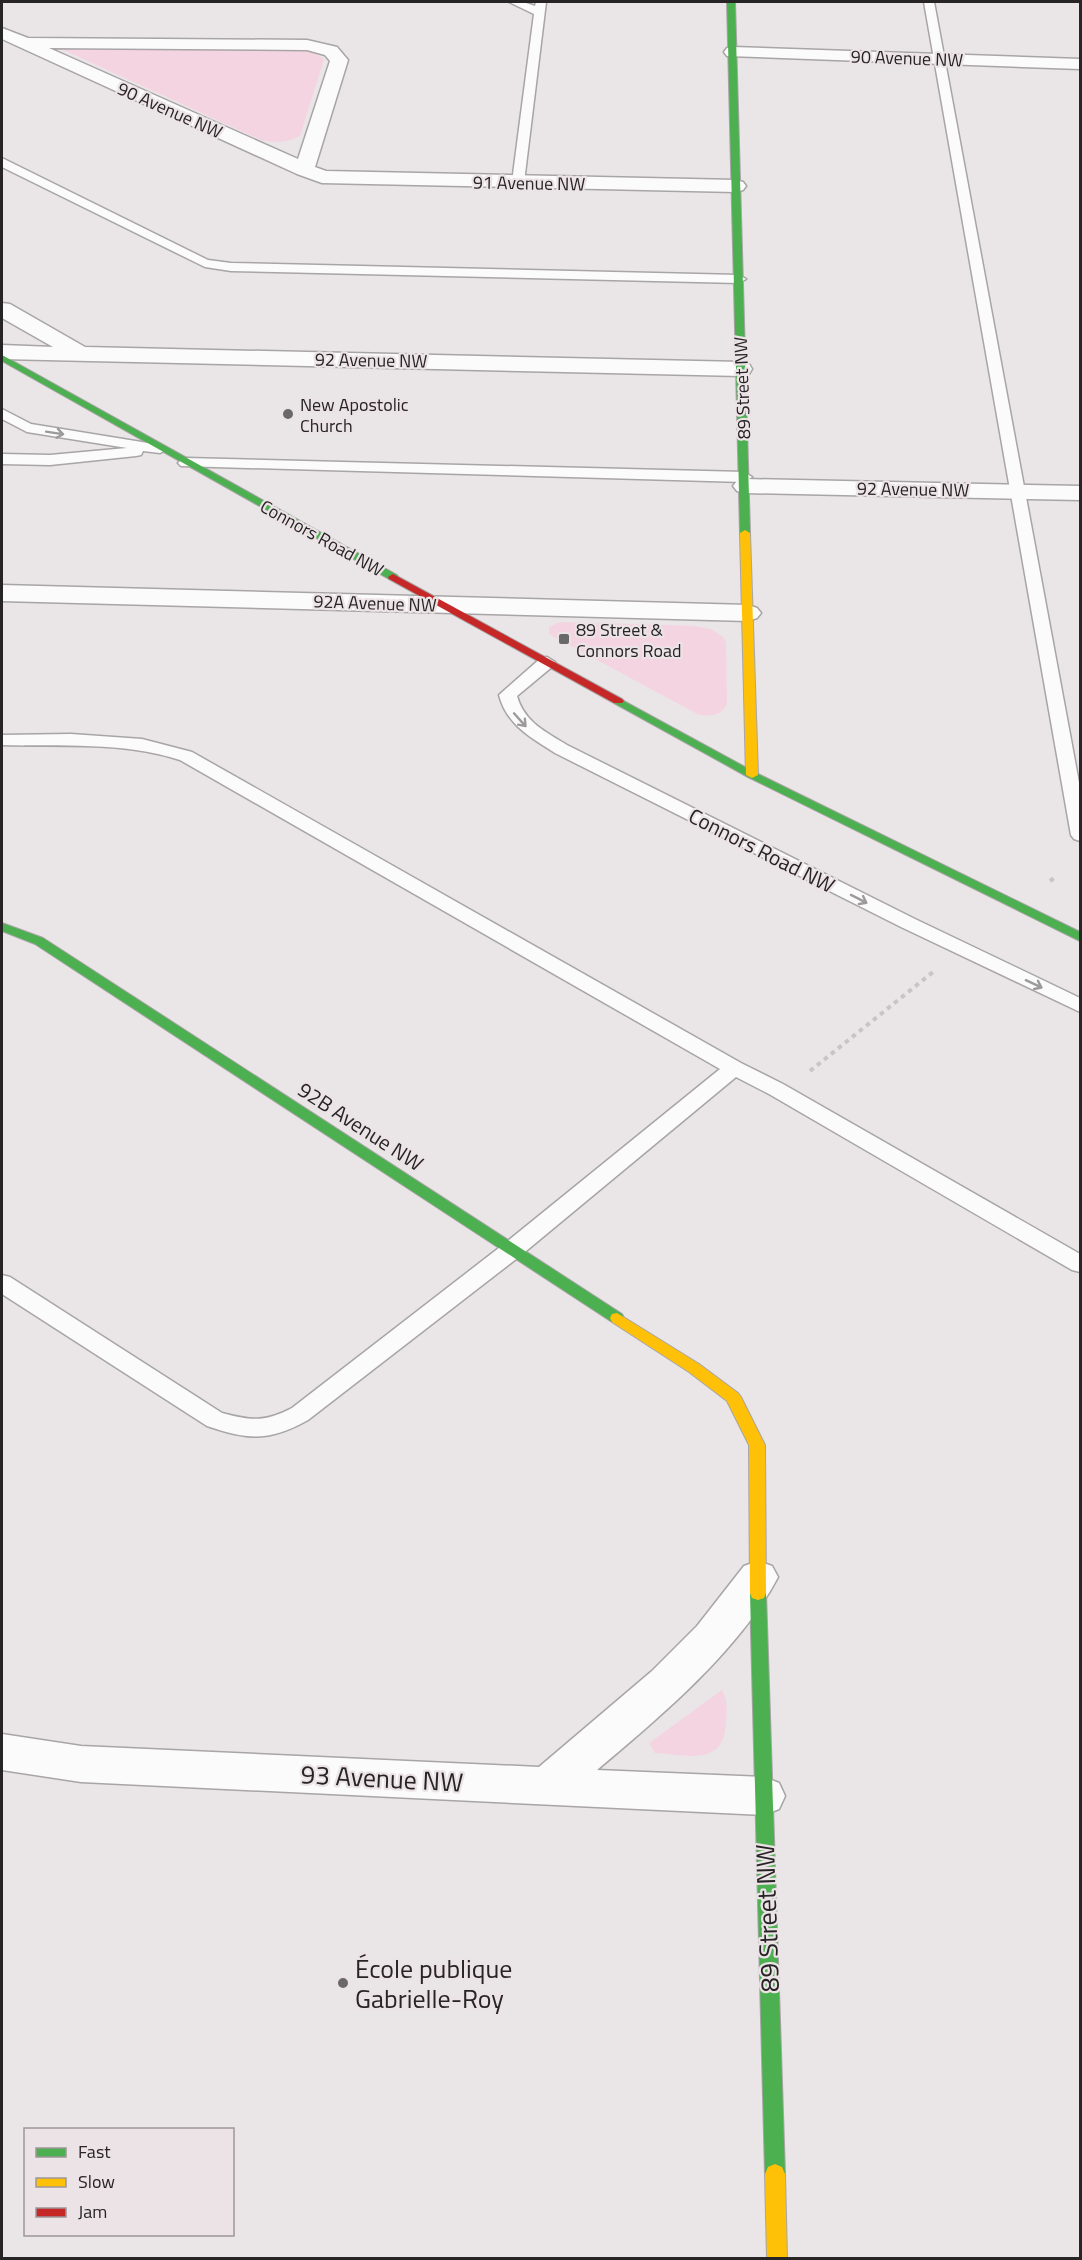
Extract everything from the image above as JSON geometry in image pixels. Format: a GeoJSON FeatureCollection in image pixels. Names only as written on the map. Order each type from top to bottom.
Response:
{"type":"FeatureCollection","features":[{"type":"Feature","properties":{"kind":"street","name":"89 Street NW"},"geometry":{"type":"LineString","coordinates":[[731,2],[752,775]]}},
{"type":"Feature","properties":{"kind":"street","name":"90 Avenue NW"},"geometry":{"type":"LineString","coordinates":[[2,33],[19,41],[313,173],[339,60],[331,51],[307,45],[19,41]]}},
{"type":"Feature","properties":{"kind":"street","name":"90 Avenue NW"},"geometry":{"type":"LineString","coordinates":[[733,52],[1080,64]]}},
{"type":"Feature","properties":{"kind":"street","name":"91 Avenue NW"},"geometry":{"type":"LineString","coordinates":[[313,173],[344,179],[736,186]]}},
{"type":"Feature","properties":{"kind":"street"},"geometry":{"type":"LineString","coordinates":[[2,309],[81,354]]}},
{"type":"Feature","properties":{"kind":"street","name":"92 Avenue NW"},"geometry":{"type":"LineString","coordinates":[[2,352],[741,369]]}},
{"type":"Feature","properties":{"kind":"street","name":"Connors Road NW"},"geometry":{"type":"LineString","coordinates":[[2,358],[160,449],[752,775],[1080,937]]}},
{"type":"Feature","properties":{"kind":"street","name":"92 Avenue NW"},"geometry":{"type":"LineString","coordinates":[[744,481],[1080,493]]}},
{"type":"Feature","properties":{"kind":"street","name":"92A Avenue NW"},"geometry":{"type":"LineString","coordinates":[[2,593],[748,614]]}},
{"type":"Feature","properties":{"kind":"street","name":"92B Avenue NW"},"geometry":{"type":"LineString","coordinates":[[2,927],[39,941],[694,1368]]}},
{"type":"Feature","properties":{"kind":"street","name":"89 Street NW"},"geometry":{"type":"LineString","coordinates":[[694,1368],[732,1397],[757,1445],[758,1577],[777,2259]]}},
{"type":"Feature","properties":{"kind":"street"},"geometry":{"type":"LineString","coordinates":[[547,1786],[642,1708],[676,1675],[707,1644],[758,1577]]}},
{"type":"Feature","properties":{"kind":"street","name":"93 Avenue NW"},"geometry":{"type":"LineString","coordinates":[[2,1752],[81,1764],[764,1796]]}},
{"type":"Feature","properties":{"kind":"lane"},"geometry":{"type":"LineString","coordinates":[[514,2],[541,7],[518,182]]}},
{"type":"Feature","properties":{"kind":"lane"},"geometry":{"type":"LineString","coordinates":[[929,2],[1080,835]]}},
{"type":"Feature","properties":{"kind":"lane"},"geometry":{"type":"LineString","coordinates":[[2,162],[205,263],[231,267],[739,279]]}},
{"type":"Feature","properties":{"kind":"lane","name":"Connors Road NW"},"geometry":{"type":"LineString","coordinates":[[2,412],[27,428],[160,449]]}},
{"type":"Feature","properties":{"kind":"lane"},"geometry":{"type":"LineString","coordinates":[[2,459],[50,460],[101,457],[160,449]]}},
{"type":"Feature","properties":{"kind":"lane"},"geometry":{"type":"LineString","coordinates":[[186,463],[744,481]]}},
{"type":"Feature","properties":{"kind":"lane","name":"Connors Road NW"},"geometry":{"type":"LineString","coordinates":[[547,662],[508,695],[510,708],[520,723],[561,749],[1080,1006]]}},
{"type":"Feature","properties":{"kind":"lane"},"geometry":{"type":"LineString","coordinates":[[2,740],[134,743],[163,747],[186,756],[734,1068],[776,1089],[1080,1264]]}},
{"type":"Feature","properties":{"kind":"lane"},"geometry":{"type":"LineString","coordinates":[[2,1283],[215,1420],[251,1430],[277,1428],[300,1414],[513,1250],[734,1068]]}},
{"type":"Feature","properties":{"kind":"path"},"geometry":{"type":"LineString","coordinates":[[1018,908],[1057,876]]}},
{"type":"Feature","properties":{"kind":"path"},"geometry":{"type":"LineString","coordinates":[[776,1089],[793,1084],[962,949]]}},
{"type":"Feature","properties":{"kind":"shaded area"},"geometry":{"type":"Polygon","coordinates":[[[59,48],[302,51],[317,54],[324,59],[300,136],[276,142],[261,140],[59,48]]]}},
{"type":"Feature","properties":{"kind":"shaded area"},"geometry":{"type":"Polygon","coordinates":[[[560,622],[694,626],[711,629],[723,637],[726,642],[727,704],[722,711],[716,714],[699,715],[549,634],[549,627],[560,622]]]}},
{"type":"Feature","properties":{"kind":"shaded area"},"geometry":{"type":"Polygon","coordinates":[[[722,1690],[727,1713],[724,1736],[719,1746],[702,1755],[655,1753],[649,1743],[722,1690]]]}},
{"type":"Feature","properties":{"kind":"traffic: fast"},"geometry":{"type":"LineString","coordinates":[[731,2],[745,533]]}},
{"type":"Feature","properties":{"kind":"traffic: fast"},"geometry":{"type":"LineString","coordinates":[[2,358],[393,577]]}},
{"type":"Feature","properties":{"kind":"traffic: fast"},"geometry":{"type":"LineString","coordinates":[[618,701],[752,775],[1080,937]]}},
{"type":"Feature","properties":{"kind":"traffic: fast"},"geometry":{"type":"LineString","coordinates":[[2,927],[39,941],[617,1318]]}},
{"type":"Feature","properties":{"kind":"traffic: fast"},"geometry":{"type":"LineString","coordinates":[[758,1593],[775,2174]]}},
{"type":"Feature","properties":{"kind":"traffic: slow"},"geometry":{"type":"LineString","coordinates":[[745,533],[752,775]]}},
{"type":"Feature","properties":{"kind":"traffic: slow"},"geometry":{"type":"LineString","coordinates":[[617,1318],[694,1368],[733,1397],[757,1445],[758,1593]]}},
{"type":"Feature","properties":{"kind":"traffic: slow"},"geometry":{"type":"LineString","coordinates":[[775,2174],[777,2258]]}},
{"type":"Feature","properties":{"kind":"traffic: jam"},"geometry":{"type":"LineString","coordinates":[[393,577],[618,701]]}},
{"type":"Feature","properties":{"kind":"place","name":"New Apostolic Church"},"geometry":{"type":"Point","coordinates":[288,414]}},
{"type":"Feature","properties":{"kind":"place","name":"89 Street & Connors Road"},"geometry":{"type":"Point","coordinates":[564,639]}},
{"type":"Feature","properties":{"kind":"place","name":"École publique Gabrielle-Roy"},"geometry":{"type":"Point","coordinates":[343,1983]}}]}
